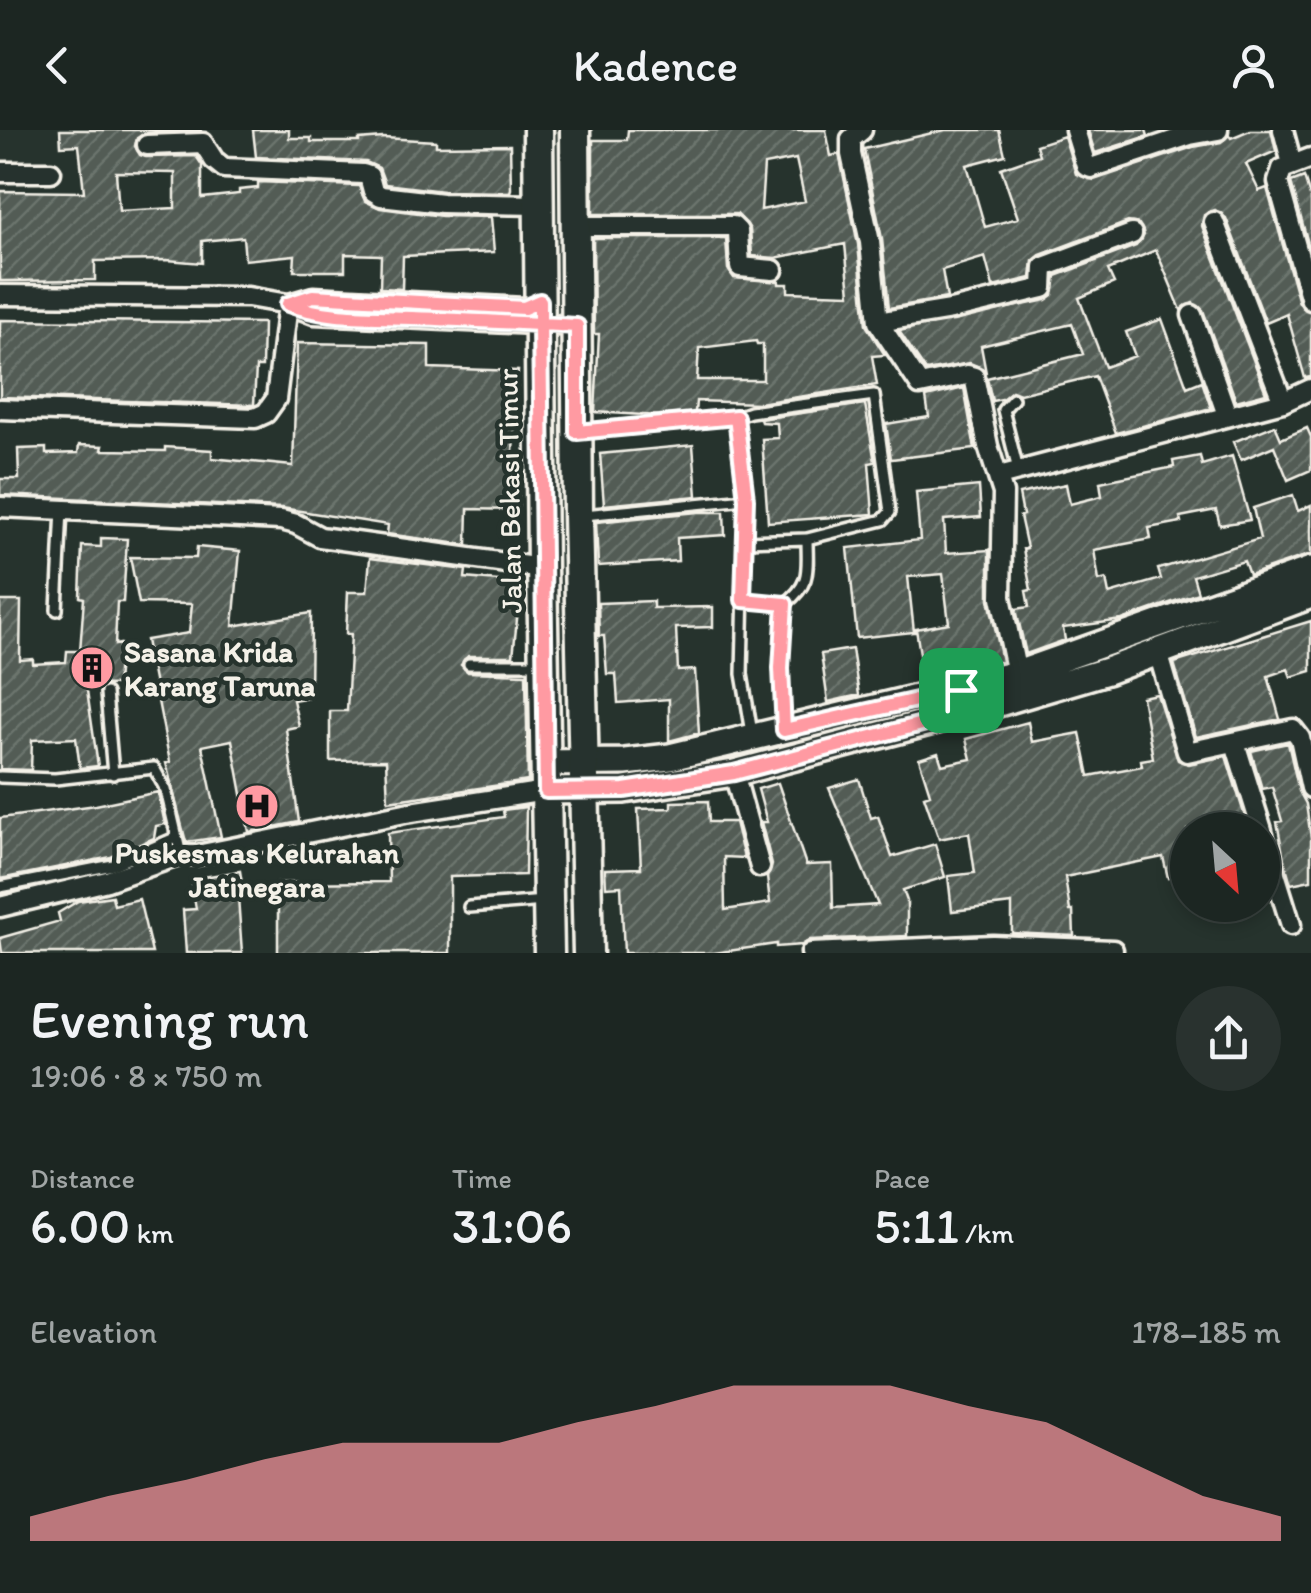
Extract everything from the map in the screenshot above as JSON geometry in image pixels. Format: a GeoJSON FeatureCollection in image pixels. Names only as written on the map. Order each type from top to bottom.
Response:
{"type":"FeatureCollection","features":[{"type":"Feature","properties":{"kind":"main road","name":"Jalan Bekasi Timur"},"geometry":{"type":"LineString","coordinates":[[538,130],[549,953]]}},
{"type":"Feature","properties":{"kind":"main road"},"geometry":{"type":"LineString","coordinates":[[575,130],[578,515],[588,953]]}},
{"type":"Feature","properties":{"kind":"street"},"geometry":{"type":"LineString","coordinates":[[862,130],[851,139],[850,154],[870,242],[878,322],[920,385],[974,376],[988,446],[1008,474],[1001,597],[1017,674]]}},
{"type":"Feature","properties":{"kind":"street"},"geometry":{"type":"LineString","coordinates":[[1075,130],[1086,166],[1091,168],[1218,130]]}},
{"type":"Feature","properties":{"kind":"street"},"geometry":{"type":"LineString","coordinates":[[1283,130],[1291,236],[1311,300]]}},
{"type":"Feature","properties":{"kind":"street"},"geometry":{"type":"LineString","coordinates":[[147,145],[203,143],[224,168],[363,174],[369,176],[373,192],[381,196],[442,203],[539,205]]}},
{"type":"Feature","properties":{"kind":"street"},"geometry":{"type":"LineString","coordinates":[[1285,169],[1311,158]]}},
{"type":"Feature","properties":{"kind":"street"},"geometry":{"type":"LineString","coordinates":[[0,172],[51,172]]}},
{"type":"Feature","properties":{"kind":"street"},"geometry":{"type":"LineString","coordinates":[[1214,222],[1283,402]]}},
{"type":"Feature","properties":{"kind":"street"},"geometry":{"type":"LineString","coordinates":[[576,226],[733,226],[738,231],[740,267],[773,270]]}},
{"type":"Feature","properties":{"kind":"street"},"geometry":{"type":"LineString","coordinates":[[878,322],[1043,288],[1044,267],[1132,234]]}},
{"type":"Feature","properties":{"kind":"street"},"geometry":{"type":"LineString","coordinates":[[0,295],[248,297],[288,304],[314,314],[540,313],[577,326]]}},
{"type":"Feature","properties":{"kind":"street"},"geometry":{"type":"LineString","coordinates":[[0,409],[255,418],[266,414],[276,399],[288,304]]}},
{"type":"Feature","properties":{"kind":"street"},"geometry":{"type":"LineString","coordinates":[[1192,315],[1228,415]]}},
{"type":"Feature","properties":{"kind":"street"},"geometry":{"type":"LineString","coordinates":[[1008,474],[1283,402],[1311,389]]}},
{"type":"Feature","properties":{"kind":"street"},"geometry":{"type":"LineString","coordinates":[[0,507],[280,520],[320,538],[542,568]]}},
{"type":"Feature","properties":{"kind":"street"},"geometry":{"type":"LineString","coordinates":[[0,907],[107,881],[178,847],[198,855],[405,813],[545,777],[673,784],[734,773],[965,700],[1017,674],[1311,570]]}},
{"type":"Feature","properties":{"kind":"street"},"geometry":{"type":"LineString","coordinates":[[583,777],[784,730],[965,700],[1107,671],[1311,595]]}},
{"type":"Feature","properties":{"kind":"street"},"geometry":{"type":"LineString","coordinates":[[1158,652],[1184,750],[1191,753],[1293,729],[1300,738],[1311,788]]}},
{"type":"Feature","properties":{"kind":"street"},"geometry":{"type":"LineString","coordinates":[[1236,743],[1256,812]]}},
{"type":"Feature","properties":{"kind":"street"},"geometry":{"type":"LineString","coordinates":[[734,773],[760,867]]}},
{"type":"Feature","properties":{"kind":"street"},"geometry":{"type":"LineString","coordinates":[[1280,891],[1290,925]]}},
{"type":"Feature","properties":{"kind":"street"},"geometry":{"type":"LineString","coordinates":[[811,953],[992,945],[1113,950]]}},
{"type":"Feature","properties":{"kind":"lane"},"geometry":{"type":"LineString","coordinates":[[577,432],[736,417],[874,394],[890,512],[883,520],[807,539],[745,541]]}},
{"type":"Feature","properties":{"kind":"lane"},"geometry":{"type":"LineString","coordinates":[[1008,474],[1003,410],[1013,399]]}},
{"type":"Feature","properties":{"kind":"lane"},"geometry":{"type":"LineString","coordinates":[[736,417],[746,499],[742,674],[753,737]]}},
{"type":"Feature","properties":{"kind":"lane"},"geometry":{"type":"LineString","coordinates":[[578,515],[746,499]]}},
{"type":"Feature","properties":{"kind":"lane"},"geometry":{"type":"LineString","coordinates":[[58,610],[62,509]]}},
{"type":"Feature","properties":{"kind":"lane"},"geometry":{"type":"LineString","coordinates":[[743,600],[785,604],[799,593],[807,577],[807,539]]}},
{"type":"Feature","properties":{"kind":"lane"},"geometry":{"type":"LineString","coordinates":[[784,730],[781,668],[785,604]]}},
{"type":"Feature","properties":{"kind":"lane"},"geometry":{"type":"LineString","coordinates":[[470,664],[544,664]]}},
{"type":"Feature","properties":{"kind":"lane"},"geometry":{"type":"LineString","coordinates":[[106,693],[113,774]]}},
{"type":"Feature","properties":{"kind":"lane"},"geometry":{"type":"LineString","coordinates":[[0,778],[55,780],[154,768],[166,790],[178,847],[113,865],[0,887]]}},
{"type":"Feature","properties":{"kind":"lane"},"geometry":{"type":"LineString","coordinates":[[469,906],[548,901]]}},
{"type":"Feature","properties":{"kind":"building"},"geometry":{"type":"Polygon","coordinates":[[[60,130],[202,130],[146,133],[137,138],[135,146],[146,157],[196,156],[202,165],[202,198],[239,194],[239,190],[258,188],[258,182],[359,186],[365,201],[380,208],[491,217],[494,252],[403,256],[402,289],[380,288],[381,255],[345,254],[345,271],[294,271],[295,255],[245,260],[243,237],[202,241],[202,263],[95,261],[95,280],[0,281],[0,191],[84,192],[79,145],[61,146],[60,130]],[[116,172],[119,211],[175,208],[175,173],[116,172]]]}},
{"type":"Feature","properties":{"kind":"building"},"geometry":{"type":"Polygon","coordinates":[[[253,130],[289,130],[289,138],[311,138],[311,142],[383,138],[436,141],[436,146],[510,145],[511,189],[443,191],[385,184],[379,168],[366,162],[256,157],[253,130]]]}},
{"type":"Feature","properties":{"kind":"building"},"geometry":{"type":"Polygon","coordinates":[[[628,130],[826,130],[831,156],[839,154],[858,244],[866,325],[885,355],[872,356],[877,385],[759,403],[696,401],[695,413],[659,416],[595,412],[599,334],[594,334],[593,238],[726,238],[728,269],[734,278],[779,281],[788,284],[788,292],[850,294],[845,244],[775,258],[752,256],[750,229],[737,214],[593,214],[593,140],[627,140],[628,130]],[[796,159],[764,165],[761,210],[805,201],[796,159]],[[756,341],[699,348],[697,380],[763,380],[763,344],[756,341]]]}},
{"type":"Feature","properties":{"kind":"building"},"geometry":{"type":"Polygon","coordinates":[[[945,130],[999,130],[1005,155],[967,165],[985,227],[1018,218],[1001,168],[1039,155],[1036,145],[1064,136],[1076,174],[1094,180],[1193,147],[1221,142],[1229,135],[1231,138],[1250,130],[1271,130],[1276,151],[1246,164],[1259,191],[1267,188],[1299,303],[1311,312],[1311,377],[1305,378],[1287,314],[1266,323],[1226,218],[1215,210],[1204,215],[1202,226],[1266,393],[1236,401],[1203,310],[1193,303],[1181,310],[1156,250],[1108,270],[1114,283],[1079,298],[1105,367],[1135,356],[1126,332],[1162,319],[1187,387],[1202,381],[1211,408],[1116,433],[1095,376],[1020,394],[1012,391],[992,401],[987,378],[1083,354],[1072,324],[981,346],[986,373],[970,363],[926,371],[899,331],[1046,300],[1053,295],[1056,276],[1136,246],[1144,235],[1139,224],[1128,222],[1040,255],[1033,261],[1031,278],[993,287],[985,257],[942,270],[947,298],[889,308],[882,239],[864,149],[945,130]]]}},
{"type":"Feature","properties":{"kind":"building"},"geometry":{"type":"Polygon","coordinates":[[[1088,130],[1146,130],[1148,136],[1095,153],[1088,130]]]}},
{"type":"Feature","properties":{"kind":"building"},"geometry":{"type":"Polygon","coordinates":[[[1304,177],[1311,199],[1311,254],[1291,182],[1304,177]]]}},
{"type":"Feature","properties":{"kind":"building"},"geometry":{"type":"Polygon","coordinates":[[[0,320],[263,323],[262,367],[256,367],[254,405],[0,397],[0,320]]]}},
{"type":"Feature","properties":{"kind":"building"},"geometry":{"type":"Polygon","coordinates":[[[297,343],[429,345],[429,368],[518,371],[512,468],[519,469],[518,510],[468,509],[467,545],[387,534],[388,525],[282,508],[0,495],[0,479],[19,479],[18,449],[46,448],[46,454],[78,453],[79,445],[103,446],[102,450],[165,451],[165,447],[212,450],[212,458],[293,466],[297,343]]]}},
{"type":"Feature","properties":{"kind":"building"},"geometry":{"type":"Polygon","coordinates":[[[964,388],[975,449],[891,459],[886,424],[929,417],[926,397],[964,388]]]}},
{"type":"Feature","properties":{"kind":"building"},"geometry":{"type":"Polygon","coordinates":[[[865,404],[875,462],[869,463],[873,514],[768,522],[762,439],[778,438],[777,423],[760,419],[865,404]]]}},
{"type":"Feature","properties":{"kind":"building"},"geometry":{"type":"Polygon","coordinates":[[[1275,425],[1281,439],[1307,428],[1311,437],[1311,470],[1288,480],[1274,446],[1241,460],[1233,442],[1275,425]]]}},
{"type":"Feature","properties":{"kind":"building"},"geometry":{"type":"Polygon","coordinates":[[[693,445],[697,496],[604,505],[600,454],[693,445]]]}},
{"type":"Feature","properties":{"kind":"building"},"geometry":{"type":"Polygon","coordinates":[[[1200,456],[1202,465],[1232,456],[1250,520],[1220,525],[1216,510],[1149,528],[1151,539],[1094,550],[1099,581],[1106,579],[1109,594],[1161,579],[1158,569],[1260,539],[1253,508],[1293,495],[1298,511],[1311,505],[1311,554],[1249,575],[1244,561],[1193,576],[1198,593],[1122,620],[1063,628],[1065,640],[1026,654],[1016,609],[1029,607],[1026,591],[1031,590],[1019,494],[1066,484],[1070,504],[1102,496],[1100,482],[1174,467],[1173,461],[1200,456]]]}},
{"type":"Feature","properties":{"kind":"building"},"geometry":{"type":"Polygon","coordinates":[[[979,486],[981,517],[944,520],[946,553],[989,550],[989,599],[1002,661],[924,679],[916,629],[949,623],[943,574],[908,577],[914,632],[857,638],[848,548],[920,540],[916,492],[979,486]]]}},
{"type":"Feature","properties":{"kind":"building"},"geometry":{"type":"Polygon","coordinates":[[[724,512],[725,535],[677,538],[678,561],[598,566],[596,522],[724,512]]]}},
{"type":"Feature","properties":{"kind":"building"},"geometry":{"type":"Polygon","coordinates":[[[101,538],[127,539],[123,602],[117,602],[117,685],[86,684],[98,766],[80,768],[76,738],[32,740],[31,770],[0,769],[0,601],[21,601],[20,660],[33,659],[33,664],[66,662],[67,651],[80,651],[82,546],[101,547],[101,538]]]}},
{"type":"Feature","properties":{"kind":"building"},"geometry":{"type":"Polygon","coordinates":[[[197,547],[240,551],[233,626],[311,613],[310,697],[293,700],[299,726],[286,729],[299,822],[249,832],[232,740],[202,746],[221,837],[186,842],[166,763],[170,762],[146,640],[189,633],[192,604],[139,603],[130,557],[196,558],[197,547]]]}},
{"type":"Feature","properties":{"kind":"building"},"geometry":{"type":"Polygon","coordinates":[[[370,558],[466,570],[465,578],[521,583],[513,656],[468,656],[461,665],[468,672],[526,674],[528,781],[388,801],[386,760],[330,761],[330,711],[347,711],[351,634],[346,634],[348,592],[367,592],[370,558]]]}},
{"type":"Feature","properties":{"kind":"building"},"geometry":{"type":"Polygon","coordinates":[[[653,601],[653,608],[713,607],[713,627],[676,628],[678,671],[695,670],[699,733],[669,741],[669,699],[618,703],[616,674],[607,674],[604,636],[599,636],[598,603],[653,601]]]}},
{"type":"Feature","properties":{"kind":"building"},"geometry":{"type":"Polygon","coordinates":[[[1311,621],[1311,671],[1291,677],[1288,669],[1268,676],[1280,719],[1196,737],[1174,663],[1311,621]]]}},
{"type":"Feature","properties":{"kind":"building"},"geometry":{"type":"Polygon","coordinates":[[[852,649],[859,695],[828,702],[821,654],[852,649]]]}},
{"type":"Feature","properties":{"kind":"building"},"geometry":{"type":"Polygon","coordinates":[[[1157,694],[1178,760],[1189,764],[1226,756],[1244,812],[1170,812],[1170,878],[1163,857],[1065,877],[1074,936],[1012,933],[1012,904],[952,911],[948,876],[975,873],[969,833],[939,839],[924,796],[930,794],[919,759],[938,753],[942,765],[971,759],[966,739],[1028,722],[1032,742],[1080,733],[1089,776],[1142,766],[1141,760],[1153,758],[1142,697],[1157,694]]]}},
{"type":"Feature","properties":{"kind":"building"},"geometry":{"type":"Polygon","coordinates":[[[1288,743],[1299,791],[1306,804],[1311,880],[1291,884],[1280,838],[1280,812],[1272,787],[1262,789],[1251,751],[1288,743]]]}},
{"type":"Feature","properties":{"kind":"building"},"geometry":{"type":"Polygon","coordinates":[[[859,779],[871,818],[878,816],[892,857],[935,844],[945,877],[903,890],[907,901],[907,936],[810,940],[802,945],[776,944],[714,953],[624,953],[621,886],[606,887],[605,869],[641,868],[638,809],[671,808],[671,802],[708,801],[709,822],[735,822],[744,858],[724,857],[725,910],[770,903],[767,877],[772,865],[761,822],[767,822],[758,789],[778,783],[806,865],[832,864],[833,908],[878,905],[829,788],[859,779]]]}},
{"type":"Feature","properties":{"kind":"building"},"geometry":{"type":"Polygon","coordinates":[[[158,792],[165,824],[156,826],[154,838],[111,857],[0,879],[0,818],[158,792]]]}},
{"type":"Feature","properties":{"kind":"building"},"geometry":{"type":"Polygon","coordinates":[[[526,807],[525,875],[450,877],[450,953],[278,953],[278,883],[389,882],[388,833],[504,817],[503,810],[526,807]]]}},
{"type":"Feature","properties":{"kind":"building"},"geometry":{"type":"Polygon","coordinates":[[[240,871],[244,896],[238,897],[242,953],[186,953],[183,910],[196,909],[191,879],[240,871]]]}},
{"type":"Feature","properties":{"kind":"building"},"geometry":{"type":"Polygon","coordinates":[[[112,896],[114,905],[139,899],[152,953],[2,953],[0,938],[60,921],[58,913],[78,901],[112,896]]]}},
{"type":"Feature","properties":{"kind":"place","name":"Sasana Krida Karang Taruna"},"geometry":{"type":"Point","coordinates":[92,668]}},
{"type":"Feature","properties":{"kind":"place","name":"Puskesmas Kelurahan Jatinegara"},"geometry":{"type":"Point","coordinates":[257,806]}},
{"type":"Feature","properties":{"kind":"route"},"geometry":{"type":"LineString","coordinates":[[961,690],[784,730],[781,668],[785,604],[743,600],[746,499],[736,417],[577,432],[577,326],[540,324],[425,318],[314,314],[288,304],[313,296],[524,308],[540,301],[540,324],[542,568],[546,791],[624,790],[734,773],[968,712],[961,690]]}}]}
